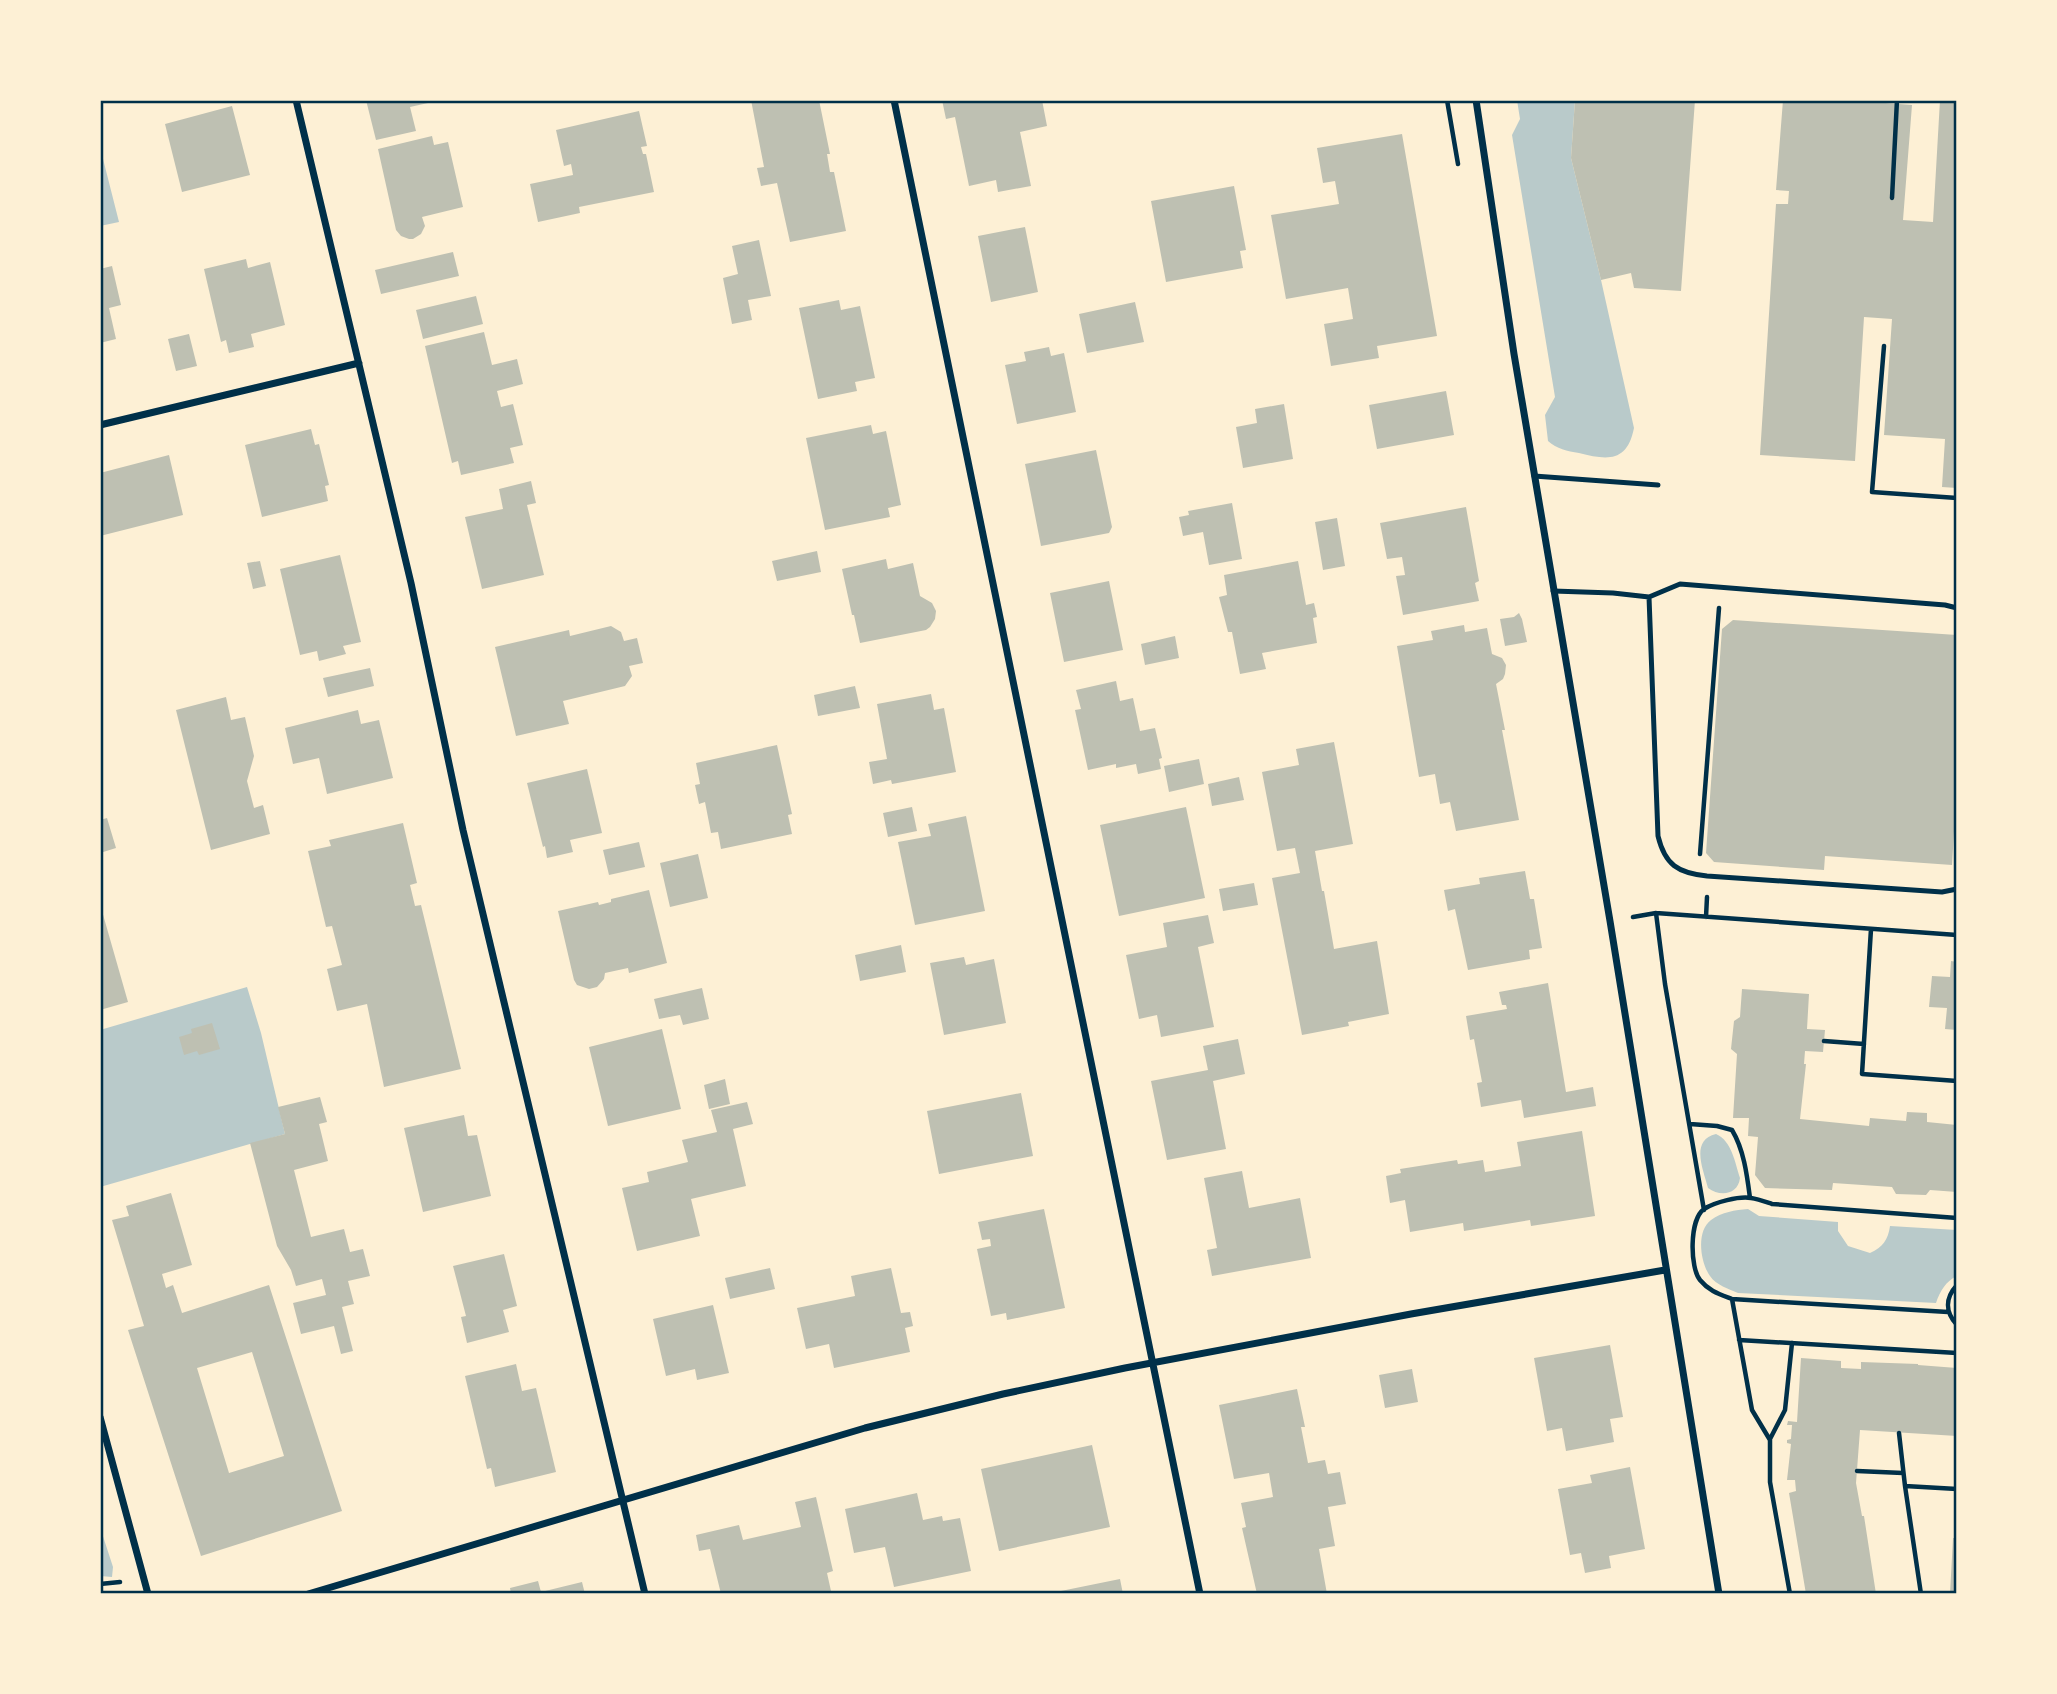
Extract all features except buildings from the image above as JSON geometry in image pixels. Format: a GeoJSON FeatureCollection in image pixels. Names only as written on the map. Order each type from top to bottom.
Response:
{"type":"FeatureCollection","features":[{"type":"Feature","properties":{"kind":"street"},"geometry":{"type":"LineString","coordinates":[[296,100],[411,583],[463,830],[645,1594]]}},
{"type":"Feature","properties":{"kind":"street"},"geometry":{"type":"LineString","coordinates":[[894,100],[1200,1594]]}},
{"type":"Feature","properties":{"kind":"street"},"geometry":{"type":"LineString","coordinates":[[1476,100],[1514,354],[1610,921],[1719,1594]]}},
{"type":"Feature","properties":{"kind":"street"},"geometry":{"type":"LineString","coordinates":[[100,425],[359,363]]}},
{"type":"Feature","properties":{"kind":"street"},"geometry":{"type":"LineString","coordinates":[[308,1594],[865,1428],[1003,1394],[1411,1314],[1665,1270]]}},
{"type":"Feature","properties":{"kind":"street"},"geometry":{"type":"LineString","coordinates":[[100,1417],[148,1594]]}},
{"type":"Feature","properties":{"kind":"lane"},"geometry":{"type":"LineString","coordinates":[[1534,476],[1658,485]]}},
{"type":"Feature","properties":{"kind":"lane"},"geometry":{"type":"LineString","coordinates":[[1553,591],[1649,597],[1680,584],[1945,604],[1957,608]]}},
{"type":"Feature","properties":{"kind":"lane"},"geometry":{"type":"LineString","coordinates":[[1649,597],[1658,836],[1670,863],[1690,874],[1707,876],[1942,892],[1957,889]]}},
{"type":"Feature","properties":{"kind":"path"},"geometry":{"type":"LineString","coordinates":[[1892,198],[1897,100]]}},
{"type":"Feature","properties":{"kind":"path"},"geometry":{"type":"LineString","coordinates":[[1884,346],[1872,492],[1957,498]]}},
{"type":"Feature","properties":{"kind":"path"},"geometry":{"type":"LineString","coordinates":[[1706,917],[1707,876],[1700,856],[1711,756],[1721,587]]}},
{"type":"Feature","properties":{"kind":"path"},"geometry":{"type":"LineString","coordinates":[[1610,921],[1656,914],[1957,935]]}},
{"type":"Feature","properties":{"kind":"path"},"geometry":{"type":"LineString","coordinates":[[1656,914],[1665,984],[1704,1210]]}},
{"type":"Feature","properties":{"kind":"path"},"geometry":{"type":"LineString","coordinates":[[1871,929],[1862,1074],[1957,1081]]}},
{"type":"Feature","properties":{"kind":"path"},"geometry":{"type":"LineString","coordinates":[[1824,1041],[1864,1044]]}},
{"type":"Feature","properties":{"kind":"path"},"geometry":{"type":"LineString","coordinates":[[1690,1125],[1717,1126],[1732,1130],[1738,1140],[1750,1198]]}},
{"type":"Feature","properties":{"kind":"path"},"geometry":{"type":"LineString","coordinates":[[1948,1312],[1732,1299],[1713,1292],[1698,1278],[1691,1239],[1697,1218],[1704,1210],[1715,1204],[1750,1198],[1772,1204],[1957,1218]]}},
{"type":"Feature","properties":{"kind":"path"},"geometry":{"type":"LineString","coordinates":[[1957,1285],[1949,1298],[1948,1312],[1957,1325]]}},
{"type":"Feature","properties":{"kind":"path"},"geometry":{"type":"LineString","coordinates":[[1732,1299],[1752,1410],[1770,1440]]}},
{"type":"Feature","properties":{"kind":"path"},"geometry":{"type":"LineString","coordinates":[[1740,1339],[1957,1353]]}},
{"type":"Feature","properties":{"kind":"path"},"geometry":{"type":"LineString","coordinates":[[1790,1594],[1770,1482],[1770,1440],[1785,1410],[1792,1343]]}},
{"type":"Feature","properties":{"kind":"path"},"geometry":{"type":"LineString","coordinates":[[1899,1433],[1921,1594]]}},
{"type":"Feature","properties":{"kind":"path"},"geometry":{"type":"LineString","coordinates":[[1857,1471],[1903,1473]]}},
{"type":"Feature","properties":{"kind":"path"},"geometry":{"type":"LineString","coordinates":[[1905,1486],[1957,1489]]}},
{"type":"Feature","properties":{"kind":"path"},"geometry":{"type":"LineString","coordinates":[[100,1584],[115,1584]]}},
{"type":"Feature","properties":{"kind":"shaded area"},"geometry":{"type":"Polygon","coordinates":[[[1517,100],[1575,100],[1571,158],[1634,428],[1626,448],[1614,456],[1598,457],[1570,451],[1548,441],[1545,415],[1555,397],[1512,135],[1520,119],[1517,100]]]}},
{"type":"Feature","properties":{"kind":"shaded area"},"geometry":{"type":"Polygon","coordinates":[[[100,147],[119,222],[100,226],[100,147]]]}},
{"type":"Feature","properties":{"kind":"shaded area"},"geometry":{"type":"Polygon","coordinates":[[[247,987],[285,1134],[100,1187],[100,1030],[247,987]]]}},
{"type":"Feature","properties":{"kind":"shaded area"},"geometry":{"type":"Polygon","coordinates":[[[1716,1134],[1729,1147],[1740,1178],[1736,1188],[1728,1193],[1718,1193],[1708,1188],[1701,1164],[1703,1142],[1716,1134]]]}},
{"type":"Feature","properties":{"kind":"shaded area"},"geometry":{"type":"Polygon","coordinates":[[[1748,1209],[1759,1216],[1838,1222],[1838,1231],[1848,1246],[1870,1253],[1884,1242],[1890,1226],[1957,1230],[1957,1276],[1944,1287],[1936,1303],[1738,1293],[1719,1284],[1710,1276],[1702,1255],[1701,1239],[1706,1225],[1715,1217],[1748,1209]]]}},
{"type":"Feature","properties":{"kind":"shaded area"},"geometry":{"type":"Polygon","coordinates":[[[100,1527],[113,1567],[112,1577],[100,1576],[100,1527]]]}}]}
